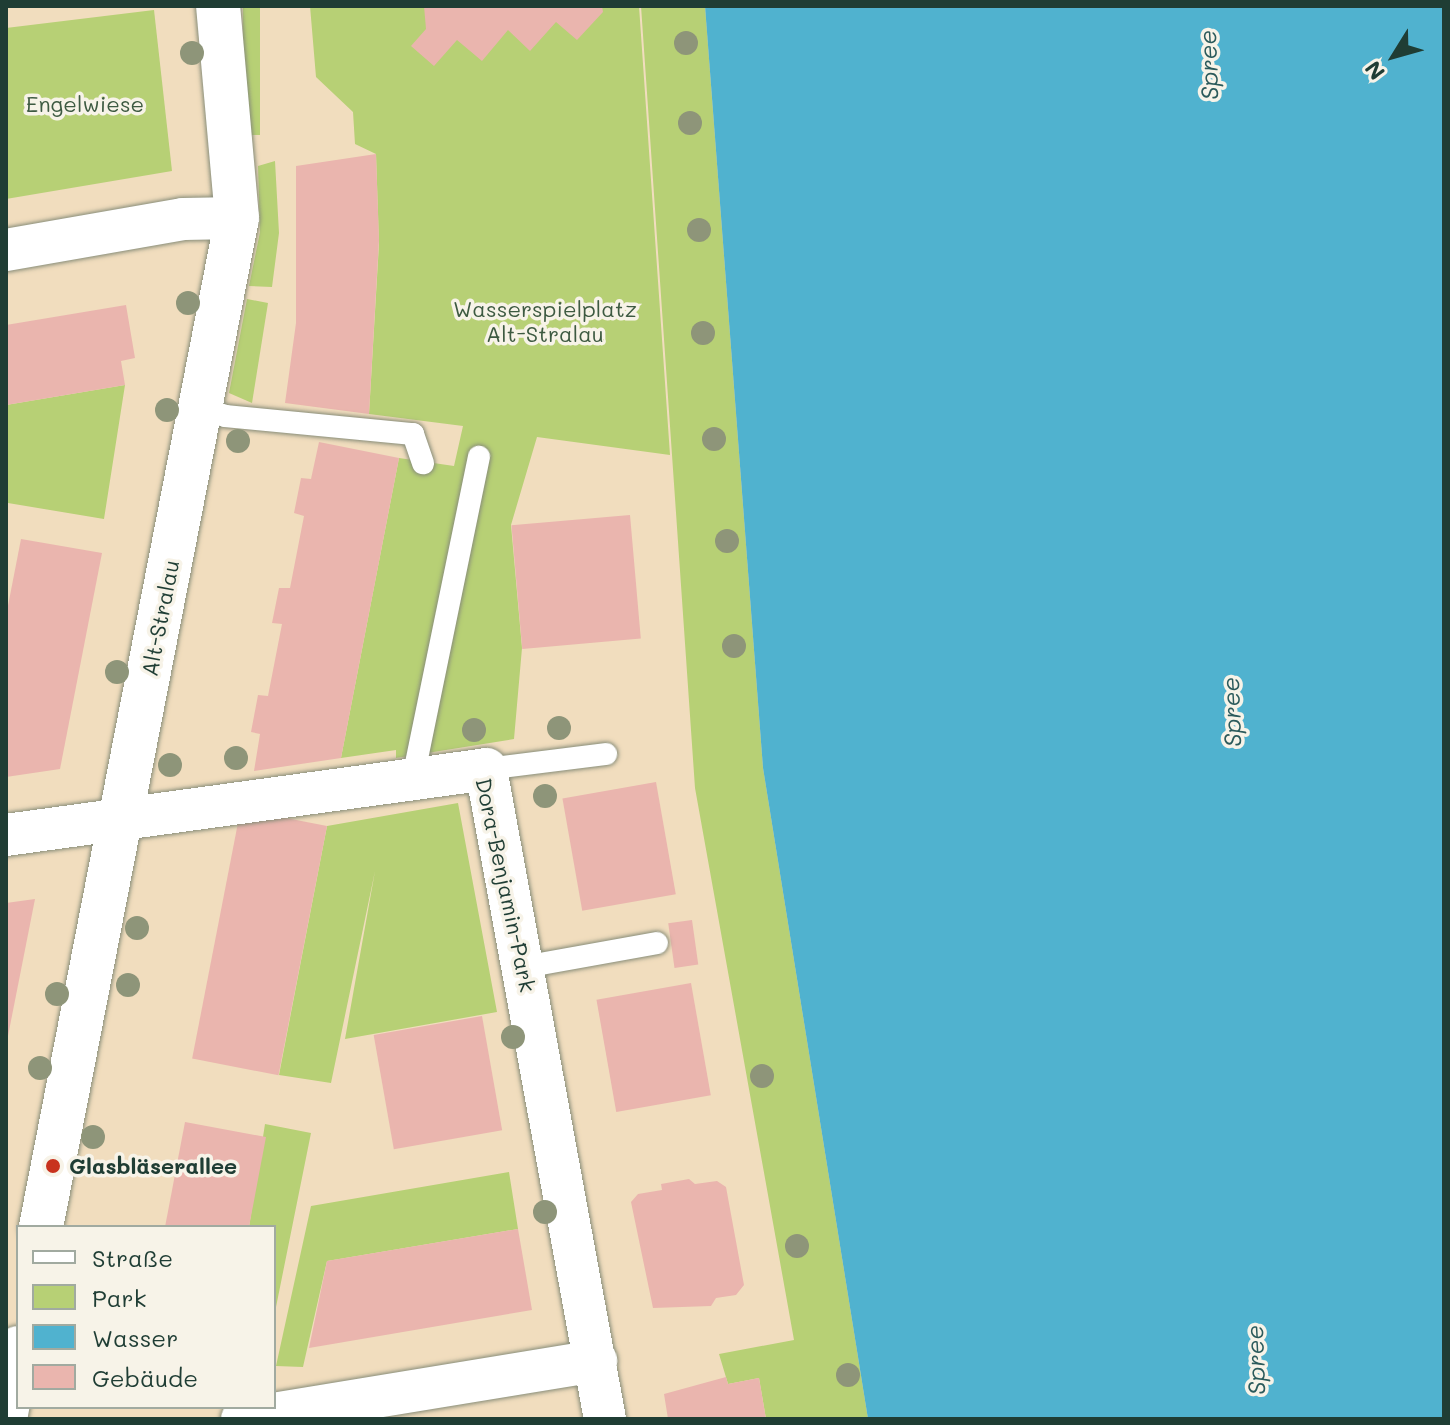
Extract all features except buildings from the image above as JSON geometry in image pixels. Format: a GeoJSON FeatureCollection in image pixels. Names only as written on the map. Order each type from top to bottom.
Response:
{"type":"FeatureCollection","features":[{"type":"Feature","properties":{"kind":"street","name":"Alt-Stralau"},"geometry":{"type":"LineString","coordinates":[[41,1225],[237,218],[218,6]]}},
{"type":"Feature","properties":{"kind":"street"},"geometry":{"type":"LineString","coordinates":[[6,250],[183,219],[237,218]]}},
{"type":"Feature","properties":{"kind":"street","name":"Dora-Benjamin-Park"},"geometry":{"type":"LineString","coordinates":[[6,835],[486,769],[605,1419]]}},
{"type":"Feature","properties":{"kind":"street"},"geometry":{"type":"LineString","coordinates":[[6,1414],[16,1359]]}},
{"type":"Feature","properties":{"kind":"street"},"geometry":{"type":"LineString","coordinates":[[242,1419],[596,1361]]}},
{"type":"Feature","properties":{"kind":"lane"},"geometry":{"type":"LineString","coordinates":[[201,408],[225,416],[413,434],[423,463]]}},
{"type":"Feature","properties":{"kind":"lane"},"geometry":{"type":"LineString","coordinates":[[413,778],[479,457]]}},
{"type":"Feature","properties":{"kind":"lane"},"geometry":{"type":"LineString","coordinates":[[486,769],[606,754]]}},
{"type":"Feature","properties":{"kind":"lane"},"geometry":{"type":"LineString","coordinates":[[524,967],[657,943]]}},
{"type":"Feature","properties":{"kind":"green space"},"geometry":{"type":"Polygon","coordinates":[[[243,6],[260,6],[260,135],[243,135],[243,6]]]}},
{"type":"Feature","properties":{"kind":"green space","name":"Wasserspielplatz Alt-Stralau"},"geometry":{"type":"Polygon","coordinates":[[[310,6],[639,6],[670,455],[537,437],[511,525],[522,648],[514,739],[396,758],[396,750],[341,758],[399,458],[454,466],[463,426],[369,414],[379,244],[376,154],[355,144],[353,112],[316,77],[310,6]]]}},
{"type":"Feature","properties":{"kind":"green space"},"geometry":{"type":"Polygon","coordinates":[[[641,6],[705,6],[763,768],[868,1419],[766,1419],[759,1378],[728,1384],[719,1354],[794,1340],[695,788],[641,6]]]}},
{"type":"Feature","properties":{"kind":"green space","name":"Engelwiese"},"geometry":{"type":"Polygon","coordinates":[[[154,10],[172,171],[6,199],[6,28],[154,10]]]}},
{"type":"Feature","properties":{"kind":"green space"},"geometry":{"type":"Polygon","coordinates":[[[275,161],[279,233],[272,287],[249,286],[260,232],[258,166],[275,161]]]}},
{"type":"Feature","properties":{"kind":"green space"},"geometry":{"type":"Polygon","coordinates":[[[247,299],[268,303],[252,403],[229,393],[247,299]]]}},
{"type":"Feature","properties":{"kind":"green space"},"geometry":{"type":"Polygon","coordinates":[[[125,385],[104,519],[8,503],[6,510],[6,405],[125,385]]]}},
{"type":"Feature","properties":{"kind":"green space"},"geometry":{"type":"Polygon","coordinates":[[[458,803],[497,1012],[345,1039],[375,871],[331,1083],[279,1075],[327,826],[458,803]]]}},
{"type":"Feature","properties":{"kind":"green space"},"geometry":{"type":"Polygon","coordinates":[[[265,1124],[311,1133],[276,1307],[276,1225],[249,1225],[265,1124]]]}},
{"type":"Feature","properties":{"kind":"green space"},"geometry":{"type":"Polygon","coordinates":[[[509,1172],[518,1229],[327,1261],[303,1367],[276,1366],[311,1206],[509,1172]]]}},
{"type":"Feature","properties":{"kind":"water","name":"Spree"},"geometry":{"type":"Polygon","coordinates":[[[705,6],[1444,6],[1444,1419],[868,1419],[763,768],[705,6]]]}},
{"type":"Feature","properties":{"kind":"place","name":"Glasbläserallee"},"geometry":{"type":"Point","coordinates":[53,1166]}}]}
